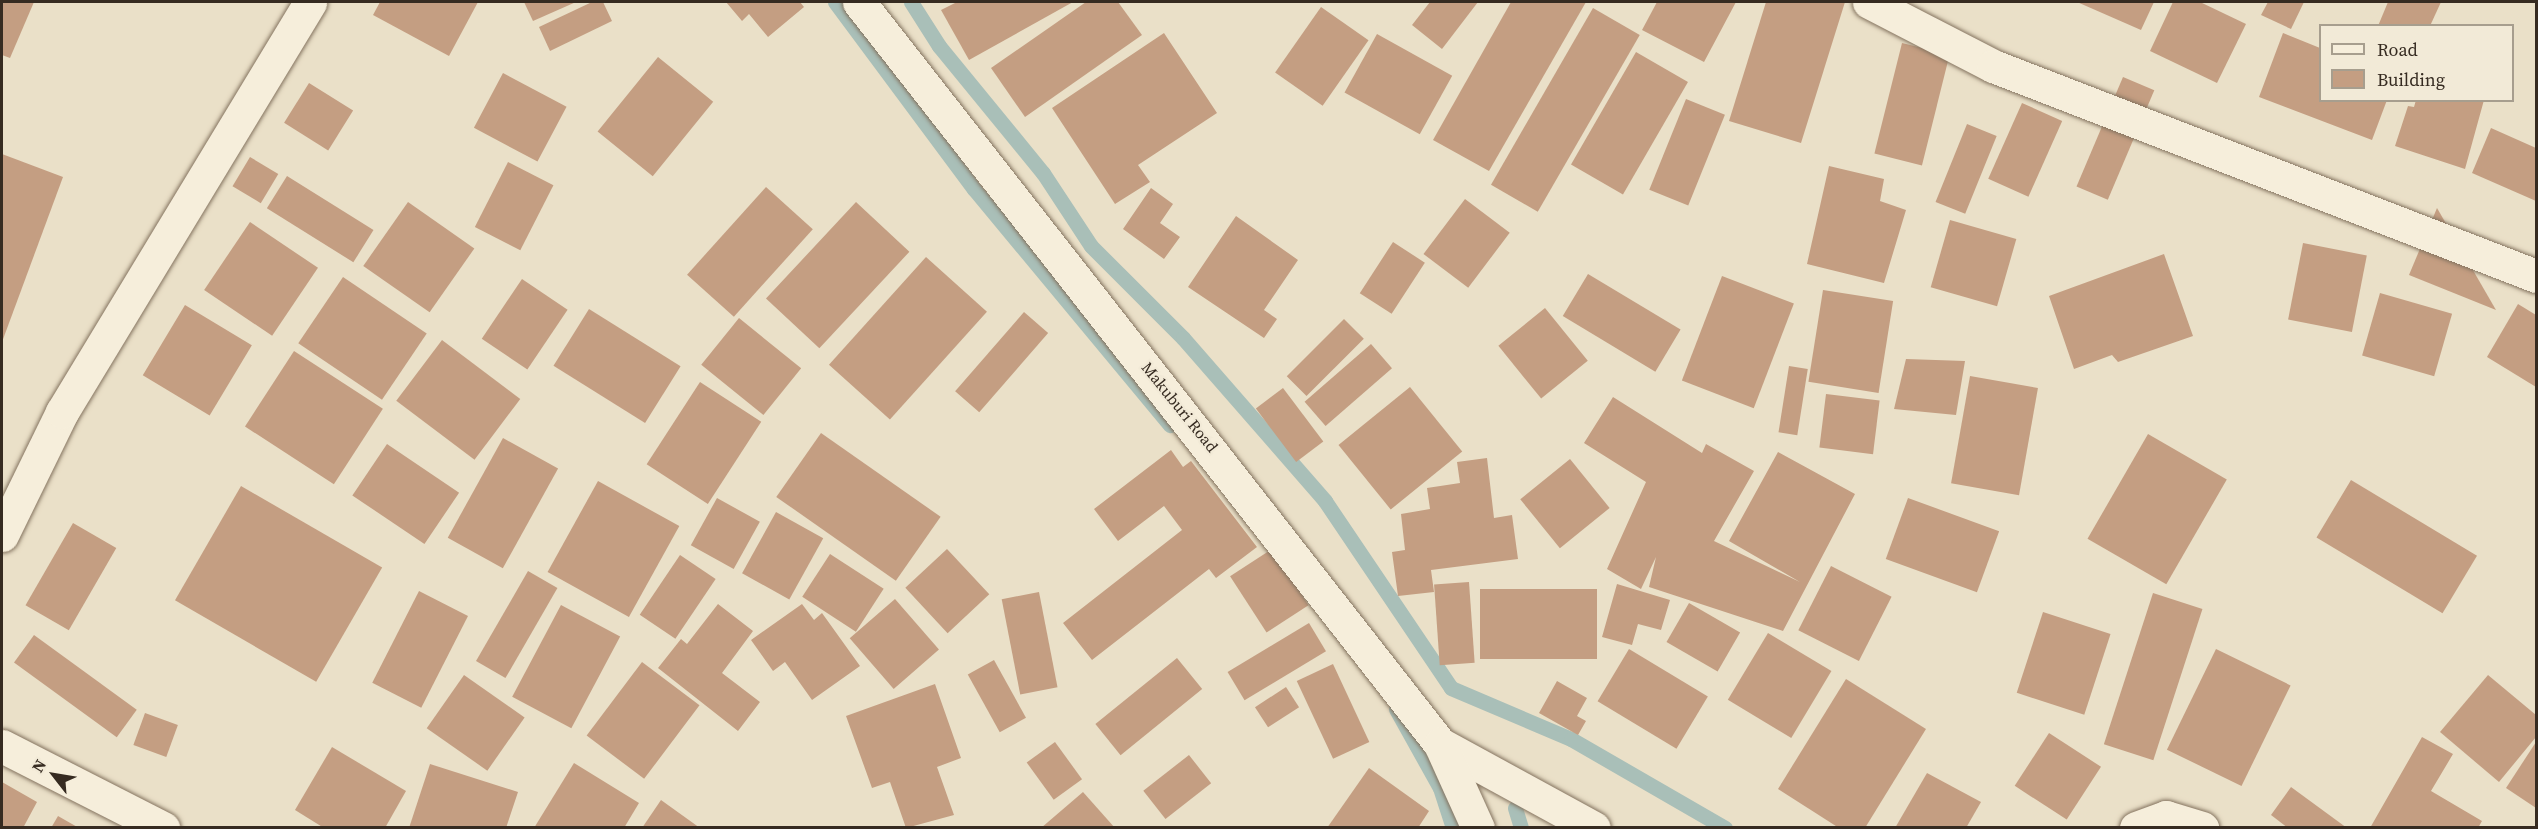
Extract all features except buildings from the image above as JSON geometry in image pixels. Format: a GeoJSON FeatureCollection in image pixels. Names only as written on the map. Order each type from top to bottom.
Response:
{"type":"FeatureCollection","features":[{"type":"Feature","properties":{"kind":"street"},"geometry":{"type":"LineString","coordinates":[[2,535],[62,412],[310,2]]}},
{"type":"Feature","properties":{"kind":"street","name":"Makuburi Road"},"geometry":{"type":"LineString","coordinates":[[858,2],[1440,744],[1478,828]]}},
{"type":"Feature","properties":{"kind":"street"},"geometry":{"type":"LineString","coordinates":[[1869,2],[1993,66],[2536,276]]}},
{"type":"Feature","properties":{"kind":"street"},"geometry":{"type":"LineString","coordinates":[[1440,744],[1594,828]]}},
{"type":"Feature","properties":{"kind":"street"},"geometry":{"type":"LineString","coordinates":[[2,746],[163,828]]}},
{"type":"Feature","properties":{"kind":"street"},"geometry":{"type":"LineString","coordinates":[[2136,828],[2166,817],[2202,828]]}},
{"type":"Feature","properties":{"kind":"waterway"},"geometry":{"type":"LineString","coordinates":[[835,2],[974,189],[1170,425]]}},
{"type":"Feature","properties":{"kind":"waterway"},"geometry":{"type":"LineString","coordinates":[[911,2],[939,46],[1043,173],[1091,246],[1183,338],[1325,501],[1451,688],[1571,739],[1725,828]]}},
{"type":"Feature","properties":{"kind":"waterway"},"geometry":{"type":"LineString","coordinates":[[1396,709],[1440,788],[1453,828]]}},
{"type":"Feature","properties":{"kind":"waterway"},"geometry":{"type":"LineString","coordinates":[[1515,808],[1521,828]]}}]}
